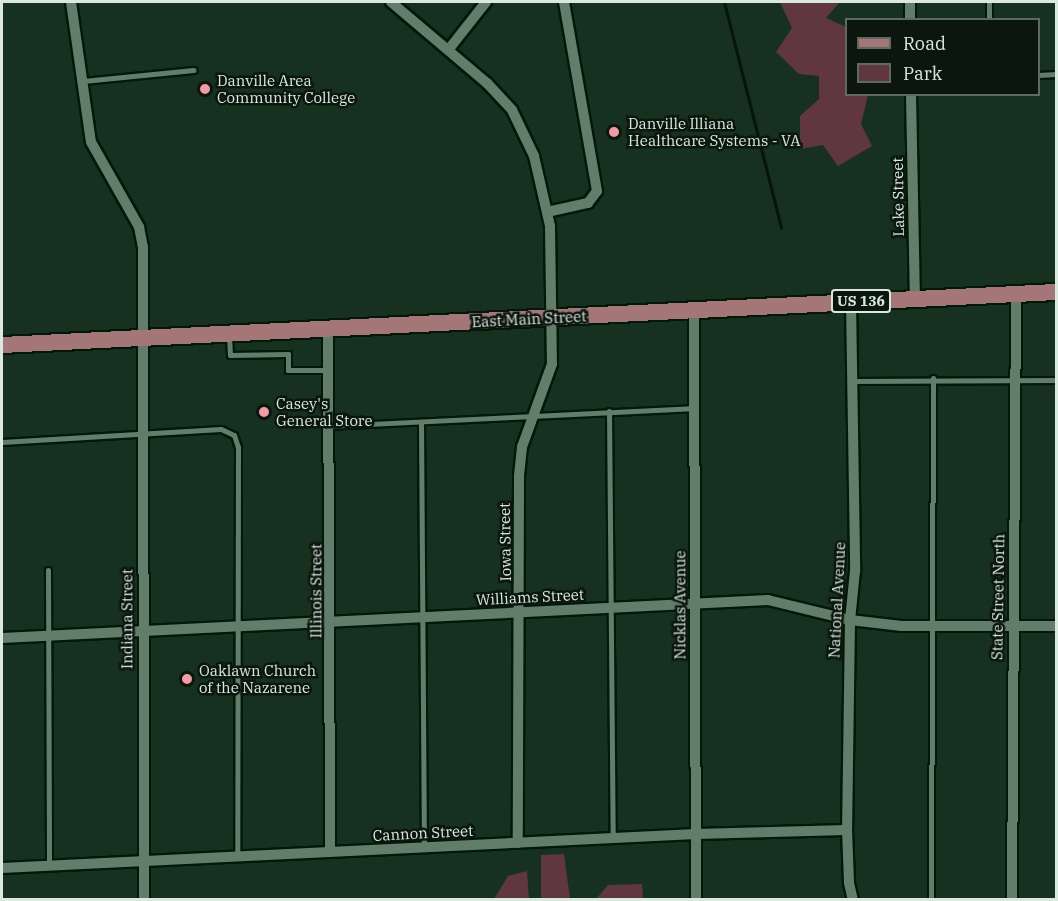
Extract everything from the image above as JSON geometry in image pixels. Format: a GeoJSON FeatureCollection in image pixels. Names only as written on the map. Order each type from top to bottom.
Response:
{"type":"FeatureCollection","features":[{"type":"Feature","properties":{"kind":"main road","name":"East Main Street"},"geometry":{"type":"LineString","coordinates":[[2,345],[1056,292]]}},
{"type":"Feature","properties":{"kind":"street","name":"Indiana Street"},"geometry":{"type":"LineString","coordinates":[[71,2],[81,81],[92,142],[139,227],[143,248],[144,900]]}},
{"type":"Feature","properties":{"kind":"street","name":"Iowa Street"},"geometry":{"type":"LineString","coordinates":[[391,2],[487,83],[518,120],[534,156],[550,226],[552,364],[522,447],[519,477],[518,843]]}},
{"type":"Feature","properties":{"kind":"street"},"geometry":{"type":"LineString","coordinates":[[449,49],[486,2]]}},
{"type":"Feature","properties":{"kind":"street"},"geometry":{"type":"LineString","coordinates":[[547,212],[588,203],[597,191],[564,2]]}},
{"type":"Feature","properties":{"kind":"street"},"geometry":{"type":"LineString","coordinates":[[910,2],[910,18]]}},
{"type":"Feature","properties":{"kind":"street","name":"Lake Street"},"geometry":{"type":"LineString","coordinates":[[911,96],[915,299]]}},
{"type":"Feature","properties":{"kind":"street","name":"State Street North"},"geometry":{"type":"LineString","coordinates":[[1012,900],[1011,625],[1016,294]]}},
{"type":"Feature","properties":{"kind":"street","name":"National Avenue"},"geometry":{"type":"LineString","coordinates":[[851,302],[855,571],[850,620],[847,830],[849,883],[854,900]]}},
{"type":"Feature","properties":{"kind":"street","name":"Nicklas Avenue"},"geometry":{"type":"LineString","coordinates":[[694,311],[696,900]]}},
{"type":"Feature","properties":{"kind":"street","name":"Illinois Street"},"geometry":{"type":"LineString","coordinates":[[328,329],[331,623],[330,852]]}},
{"type":"Feature","properties":{"kind":"street","name":"Williams Street"},"geometry":{"type":"LineString","coordinates":[[2,638],[238,629],[424,617],[784,601],[850,620],[933,626],[1056,626]]}},
{"type":"Feature","properties":{"kind":"street","name":"Cannon Street"},"geometry":{"type":"LineString","coordinates":[[2,868],[696,834],[847,830]]}},
{"type":"Feature","properties":{"kind":"lane"},"geometry":{"type":"LineString","coordinates":[[989,2],[989,18]]}},
{"type":"Feature","properties":{"kind":"lane"},"geometry":{"type":"LineString","coordinates":[[81,81],[193,70]]}},
{"type":"Feature","properties":{"kind":"lane"},"geometry":{"type":"LineString","coordinates":[[1040,75],[1056,75]]}},
{"type":"Feature","properties":{"kind":"lane"},"geometry":{"type":"LineString","coordinates":[[229,334],[230,355],[288,354],[288,370],[329,369]]}},
{"type":"Feature","properties":{"kind":"lane"},"geometry":{"type":"LineString","coordinates":[[931,900],[933,378]]}},
{"type":"Feature","properties":{"kind":"lane"},"geometry":{"type":"LineString","coordinates":[[853,381],[933,378],[1056,380]]}},
{"type":"Feature","properties":{"kind":"lane"},"geometry":{"type":"LineString","coordinates":[[329,426],[694,408]]}},
{"type":"Feature","properties":{"kind":"lane"},"geometry":{"type":"LineString","coordinates":[[609,411],[614,608],[613,838]]}},
{"type":"Feature","properties":{"kind":"lane"},"geometry":{"type":"LineString","coordinates":[[421,422],[424,848]]}},
{"type":"Feature","properties":{"kind":"lane"},"geometry":{"type":"LineString","coordinates":[[2,442],[221,429],[234,435],[238,447],[237,856]]}},
{"type":"Feature","properties":{"kind":"lane"},"geometry":{"type":"LineString","coordinates":[[48,570],[49,866]]}},
{"type":"Feature","properties":{"kind":"green space"},"geometry":{"type":"Polygon","coordinates":[[[780,2],[840,2],[826,18],[845,27],[845,96],[868,96],[861,124],[872,146],[838,166],[823,145],[800,149],[800,116],[819,99],[819,76],[799,74],[776,52],[792,28],[780,2]]]}},
{"type":"Feature","properties":{"kind":"green space"},"geometry":{"type":"Polygon","coordinates":[[[564,854],[570,899],[541,899],[541,855],[564,854]]]}},
{"type":"Feature","properties":{"kind":"green space"},"geometry":{"type":"Polygon","coordinates":[[[527,871],[529,899],[494,899],[508,876],[527,871]]]}},
{"type":"Feature","properties":{"kind":"green space"},"geometry":{"type":"Polygon","coordinates":[[[642,884],[643,899],[596,899],[608,885],[642,884]]]}},
{"type":"Feature","properties":{"kind":"waterway"},"geometry":{"type":"LineString","coordinates":[[724,2],[781,228]]}},
{"type":"Feature","properties":{"kind":"place","name":"Danville Area Community College"},"geometry":{"type":"Point","coordinates":[205,89]}},
{"type":"Feature","properties":{"kind":"place","name":"Danville Illiana Healthcare Systems - VA"},"geometry":{"type":"Point","coordinates":[614,132]}},
{"type":"Feature","properties":{"kind":"place","name":"Casey's General Store"},"geometry":{"type":"Point","coordinates":[264,412]}},
{"type":"Feature","properties":{"kind":"place","name":"Oaklawn Church of the Nazarene"},"geometry":{"type":"Point","coordinates":[187,679]}}]}
